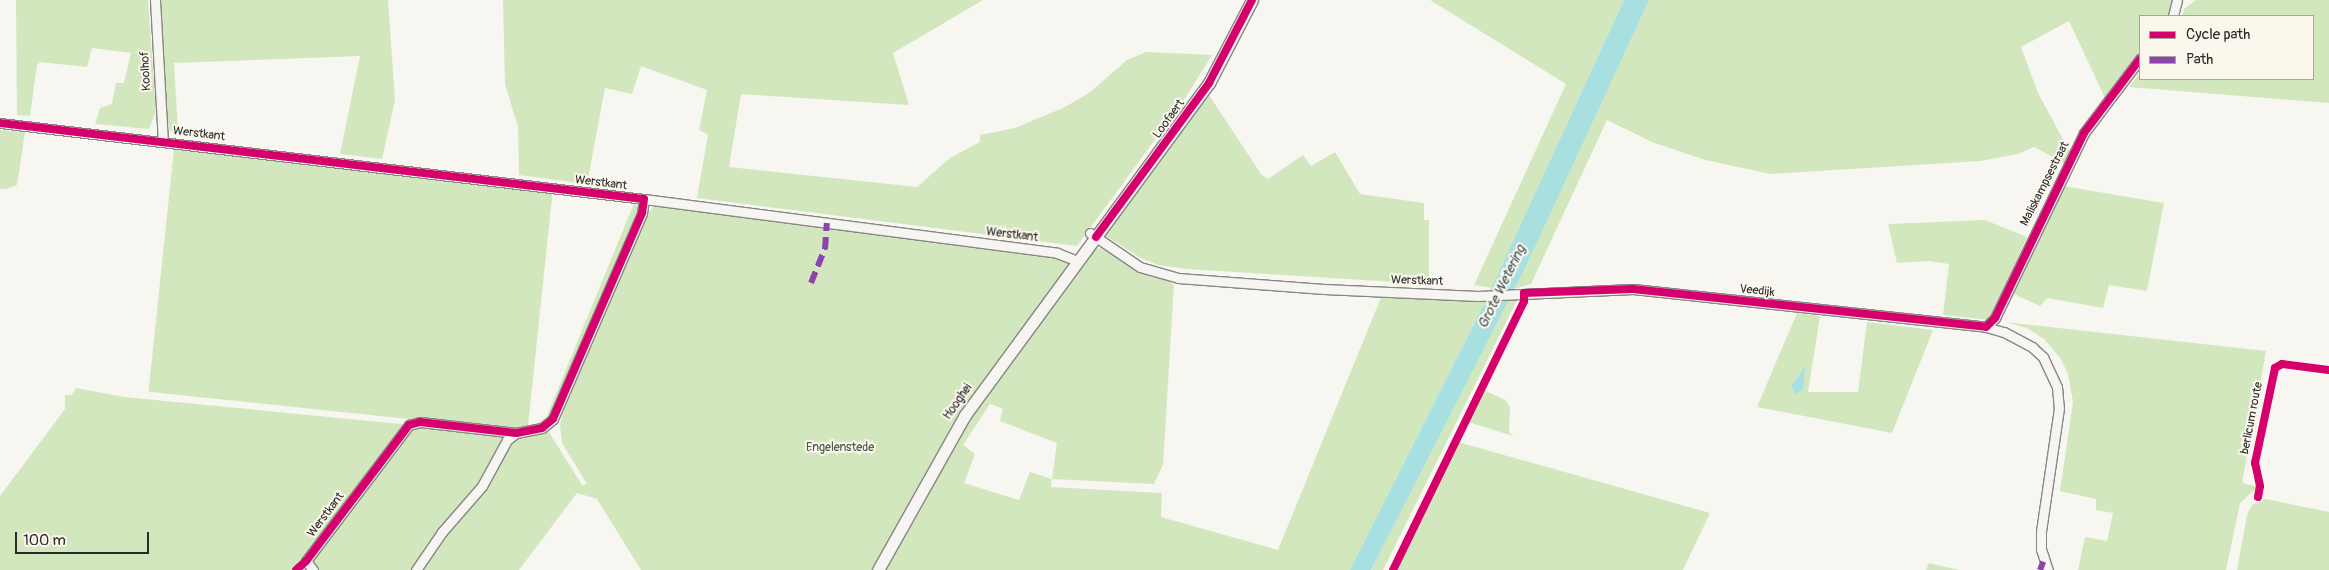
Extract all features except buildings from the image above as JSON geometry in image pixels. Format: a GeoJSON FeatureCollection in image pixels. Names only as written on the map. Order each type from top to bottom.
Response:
{"type":"FeatureCollection","features":[{"type":"Feature","properties":{"kind":"street","name":"Koolhof"},"geometry":{"type":"LineString","coordinates":[[155,0],[162,141]]}},
{"type":"Feature","properties":{"kind":"street","name":"Loofaert"},"geometry":{"type":"LineString","coordinates":[[1078,261],[1093,235],[1209,83],[1252,0]]}},
{"type":"Feature","properties":{"kind":"street"},"geometry":{"type":"LineString","coordinates":[[2173,15],[2177,0]]}},
{"type":"Feature","properties":{"kind":"street","name":"Maliskampsestraat"},"geometry":{"type":"LineString","coordinates":[[1986,327],[1995,318],[2080,140],[2139,60]]}},
{"type":"Feature","properties":{"kind":"street","name":"Werstkant"},"geometry":{"type":"LineString","coordinates":[[0,123],[644,199],[1057,253],[1078,261]]}},
{"type":"Feature","properties":{"kind":"street","name":"Werstkant"},"geometry":{"type":"LineString","coordinates":[[313,570],[306,561],[409,425],[420,422],[516,433],[542,428],[557,414],[642,213],[644,199]]}},
{"type":"Feature","properties":{"kind":"street","name":"Werstkant"},"geometry":{"type":"LineString","coordinates":[[1093,235],[1140,267],[1178,278],[1324,289],[1478,296],[1511,294]]}},
{"type":"Feature","properties":{"kind":"street","name":"Hooghei"},"geometry":{"type":"LineString","coordinates":[[878,570],[965,415],[1078,261]]}},
{"type":"Feature","properties":{"kind":"street","name":"Veedijk"},"geometry":{"type":"LineString","coordinates":[[1511,294],[1633,289],[1986,327],[2018,338],[2043,357],[2057,386],[2059,408],[2041,531],[2042,555],[2048,570]]}},
{"type":"Feature","properties":{"kind":"street"},"geometry":{"type":"LineString","coordinates":[[1995,318],[2000,331]]}},
{"type":"Feature","properties":{"kind":"street"},"geometry":{"type":"LineString","coordinates":[[416,570],[442,532],[482,486],[507,440],[516,433]]}},
{"type":"Feature","properties":{"kind":"green space"},"geometry":{"type":"Polygon","coordinates":[[[16,0],[148,0],[156,111],[149,129],[95,124],[100,108],[112,104],[116,83],[124,83],[131,53],[92,48],[87,67],[40,62],[37,65],[30,116],[17,115],[16,0]]]}},
{"type":"Feature","properties":{"kind":"green space"},"geometry":{"type":"Polygon","coordinates":[[[161,0],[388,0],[395,100],[382,159],[340,154],[360,56],[174,63],[178,131],[173,133],[169,129],[167,117],[161,0]]]}},
{"type":"Feature","properties":{"kind":"green space"},"geometry":{"type":"Polygon","coordinates":[[[503,0],[983,0],[893,53],[909,105],[741,94],[729,167],[917,187],[950,158],[980,142],[980,135],[1015,128],[1063,108],[1089,93],[1127,60],[1146,52],[1212,55],[1184,100],[1077,246],[697,198],[708,134],[699,130],[707,90],[641,66],[632,94],[605,88],[587,184],[519,175],[518,127],[505,84],[503,0]]]}},
{"type":"Feature","properties":{"kind":"green space"},"geometry":{"type":"Polygon","coordinates":[[[1430,0],[1624,0],[1492,288],[1474,285],[1566,84],[1430,0]]]}},
{"type":"Feature","properties":{"kind":"green space"},"geometry":{"type":"Polygon","coordinates":[[[1649,0],[2175,0],[2170,15],[2139,15],[2139,56],[2106,100],[2069,21],[2021,47],[2038,93],[2070,152],[2064,163],[2034,147],[2018,154],[1980,161],[1771,174],[1705,160],[1652,142],[1607,120],[1531,284],[1513,289],[1649,0]]]}},
{"type":"Feature","properties":{"kind":"green space"},"geometry":{"type":"Polygon","coordinates":[[[2196,0],[2329,0],[2329,103],[2129,87],[2139,74],[2139,80],[2314,80],[2314,15],[2182,15],[2184,9],[2196,0]]]}},
{"type":"Feature","properties":{"kind":"green space"},"geometry":{"type":"Polygon","coordinates":[[[1207,92],[1261,174],[1268,179],[1303,155],[1311,166],[1335,152],[1360,194],[1424,203],[1424,220],[1429,220],[1429,284],[1186,269],[1158,265],[1141,258],[1104,235],[1207,92]]]}},
{"type":"Feature","properties":{"kind":"green space"},"geometry":{"type":"Polygon","coordinates":[[[0,130],[25,132],[17,185],[6,189],[0,189],[0,130]]]}},
{"type":"Feature","properties":{"kind":"green space"},"geometry":{"type":"Polygon","coordinates":[[[174,149],[553,189],[527,431],[148,392],[174,149]]]}},
{"type":"Feature","properties":{"kind":"green space"},"geometry":{"type":"Polygon","coordinates":[[[2063,186],[2164,203],[2147,291],[2109,285],[2103,308],[2047,298],[2040,306],[2012,293],[2063,186]]]}},
{"type":"Feature","properties":{"kind":"green space"},"geometry":{"type":"Polygon","coordinates":[[[635,201],[638,210],[609,283],[550,415],[546,418],[635,201]]]}},
{"type":"Feature","properties":{"kind":"green space","name":"Engelenstede"},"geometry":{"type":"Polygon","coordinates":[[[663,205],[1084,259],[1092,250],[1100,248],[1161,276],[1174,285],[1163,465],[1154,484],[1052,479],[1051,487],[1162,493],[1161,517],[1278,550],[1382,295],[1486,300],[1350,570],[641,570],[597,499],[577,493],[519,570],[0,570],[0,496],[65,409],[65,395],[72,395],[76,388],[124,397],[504,434],[494,458],[450,526],[509,441],[517,436],[547,429],[582,485],[587,484],[562,443],[560,425],[563,412],[645,215],[654,207],[663,205]],[[990,404],[963,445],[975,454],[964,483],[1019,500],[1030,472],[1052,479],[1057,443],[1000,421],[1003,409],[990,404]]]}},
{"type":"Feature","properties":{"kind":"green space"},"geometry":{"type":"Polygon","coordinates":[[[1985,220],[2027,237],[1989,320],[1943,315],[1949,264],[1929,261],[1897,263],[1888,224],[1985,220]]]}},
{"type":"Feature","properties":{"kind":"green space"},"geometry":{"type":"Polygon","coordinates":[[[1519,296],[1383,570],[1371,570],[1508,298],[1519,296]]]}},
{"type":"Feature","properties":{"kind":"green space"},"geometry":{"type":"Polygon","coordinates":[[[1797,313],[1820,316],[1808,392],[1858,392],[1867,322],[1933,330],[1892,433],[1757,407],[1797,313]]]}},
{"type":"Feature","properties":{"kind":"green space"},"geometry":{"type":"Polygon","coordinates":[[[2005,322],[2266,351],[2242,483],[2263,488],[2253,491],[2240,503],[2226,570],[2078,570],[2085,537],[2107,541],[2113,513],[2096,510],[2096,499],[2060,491],[2073,402],[2068,374],[2061,359],[2044,339],[2027,328],[2005,322]]]}},
{"type":"Feature","properties":{"kind":"green space"},"geometry":{"type":"Polygon","coordinates":[[[1484,390],[1505,400],[1510,407],[1509,432],[1513,436],[1468,422],[1484,390]]]}},
{"type":"Feature","properties":{"kind":"green space"},"geometry":{"type":"Polygon","coordinates":[[[1458,442],[1710,513],[1683,570],[1397,570],[1458,442]]]}},
{"type":"Feature","properties":{"kind":"green space"},"geometry":{"type":"Polygon","coordinates":[[[2266,499],[2329,512],[2329,570],[2237,570],[2247,515],[2252,505],[2266,499]]]}},
{"type":"Feature","properties":{"kind":"green space"},"geometry":{"type":"Polygon","coordinates":[[[1929,563],[1959,570],[1926,570],[1929,563]]]}},
{"type":"Feature","properties":{"kind":"water","name":"Grote Wetering"},"geometry":{"type":"Polygon","coordinates":[[[1624,0],[1649,0],[1526,266],[1371,570],[1350,570],[1486,300],[1624,0]]]}},
{"type":"Feature","properties":{"kind":"water"},"geometry":{"type":"Polygon","coordinates":[[[1805,367],[1803,390],[1795,394],[1791,386],[1805,367]]]}},
{"type":"Feature","properties":{"kind":"marked path"},"geometry":{"type":"LineString","coordinates":[[811,283],[825,249],[827,223]]}},
{"type":"Feature","properties":{"kind":"marked path"},"geometry":{"type":"LineString","coordinates":[[2040,570],[2043,562]]}},
{"type":"Feature","properties":{"kind":"cycle path"},"geometry":{"type":"LineString","coordinates":[[1096,237],[1209,83],[1252,0]]}},
{"type":"Feature","properties":{"kind":"cycle path"},"geometry":{"type":"LineString","coordinates":[[1393,570],[1524,301],[1524,293],[1633,289],[1986,327],[1995,318],[2084,133],[2139,60]]}},
{"type":"Feature","properties":{"kind":"cycle path"},"geometry":{"type":"LineString","coordinates":[[0,123],[644,199],[642,213],[553,419],[542,428],[516,433],[420,422],[409,425],[306,561],[296,570]]}},
{"type":"Feature","properties":{"kind":"cycle path","name":"berlicum route"},"geometry":{"type":"LineString","coordinates":[[2258,497],[2260,486],[2255,463],[2275,368],[2282,364],[2329,370]]}}]}
